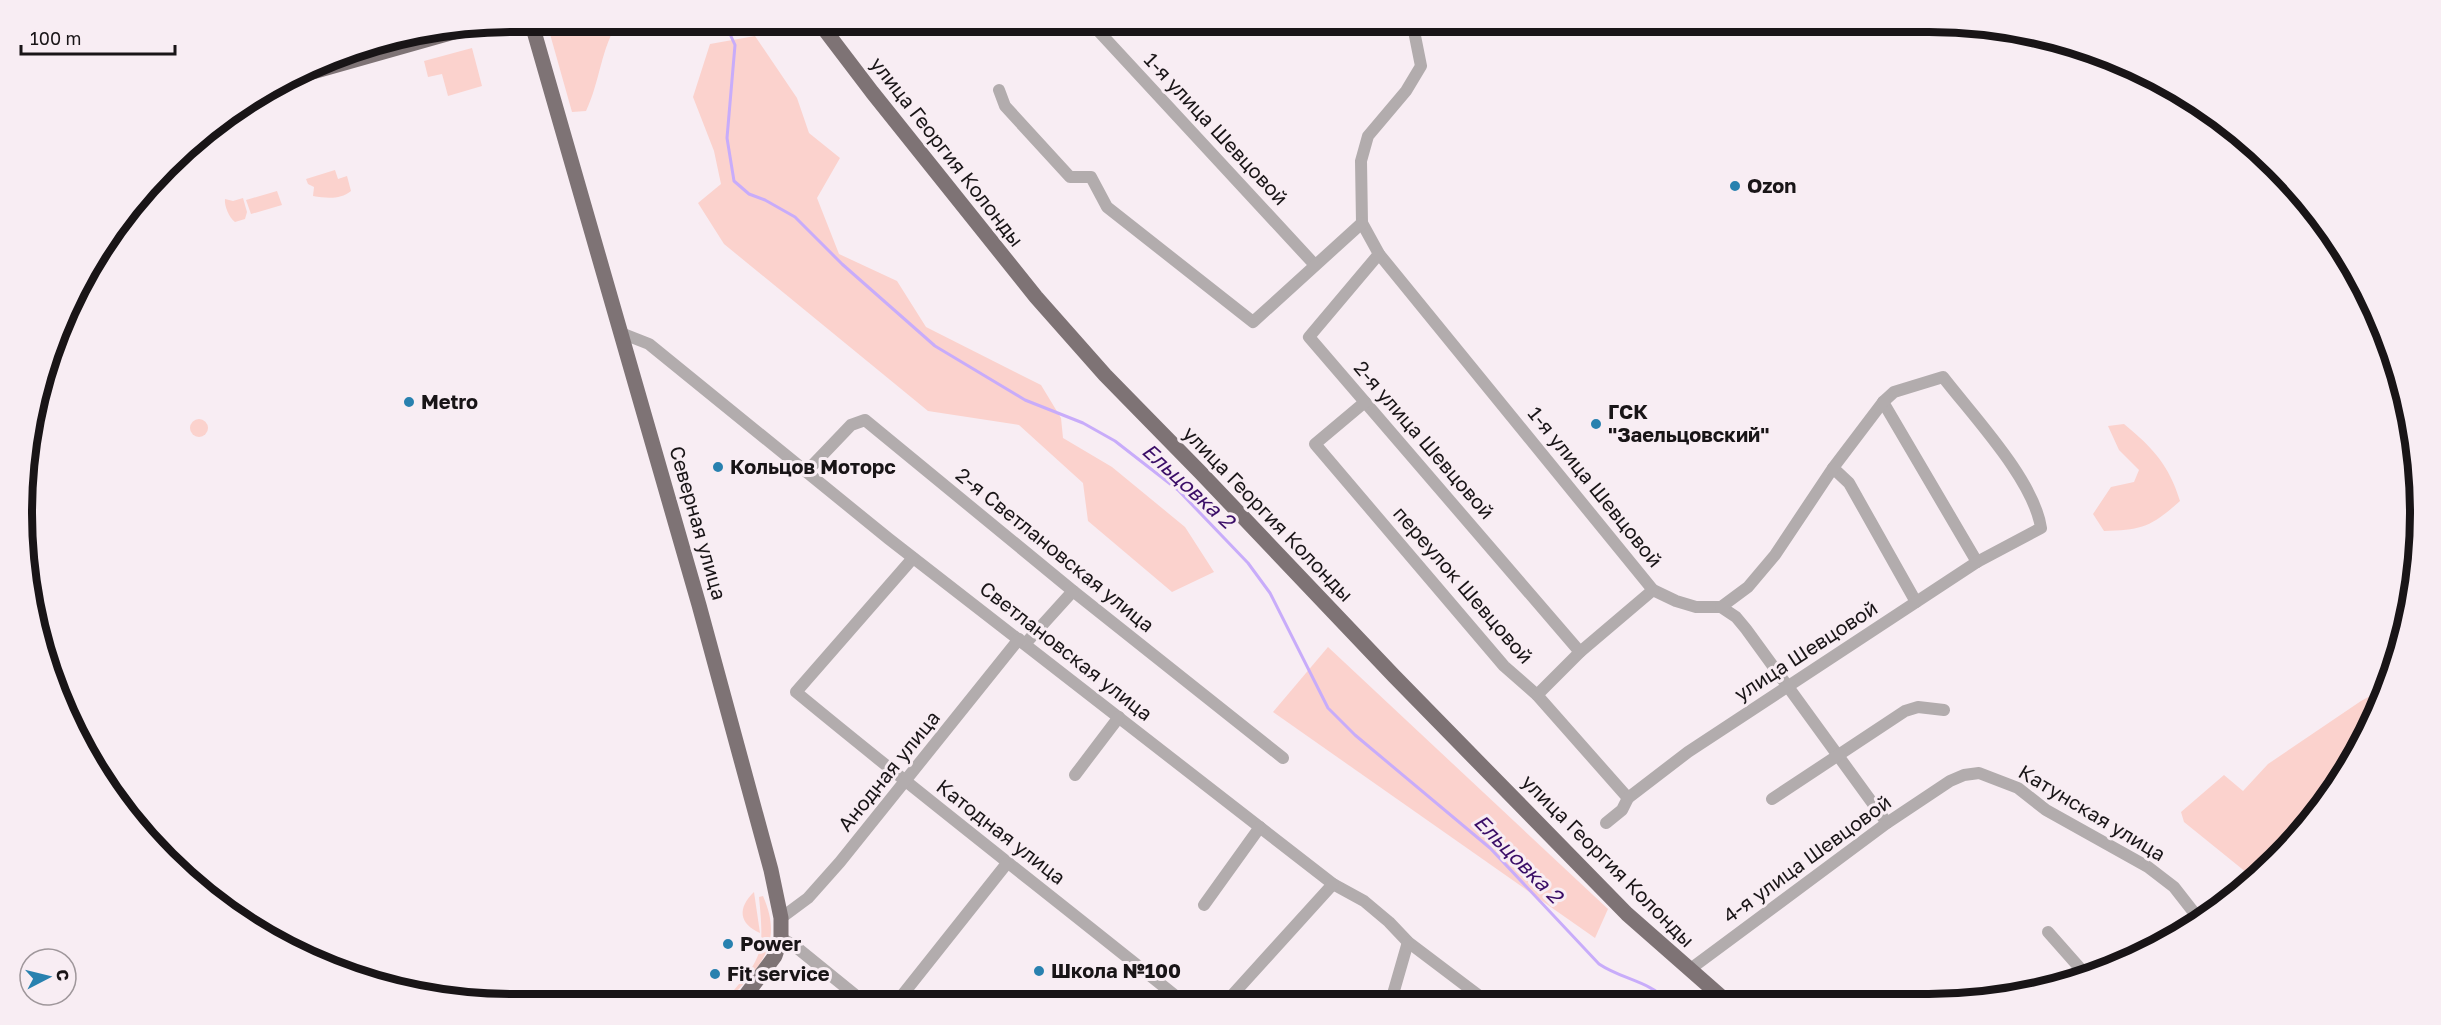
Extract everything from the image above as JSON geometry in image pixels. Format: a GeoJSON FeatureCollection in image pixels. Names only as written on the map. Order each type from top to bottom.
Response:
{"type":"FeatureCollection","features":[{"type":"Feature","properties":{"kind":"main road","name":"Северная улица"},"geometry":{"type":"LineString","coordinates":[[534,32],[699,605],[769,862],[781,918],[781,938]]}},
{"type":"Feature","properties":{"kind":"main road","name":"улица Георгия Колонды"},"geometry":{"type":"LineString","coordinates":[[826,32],[1035,297],[1105,375],[1576,863],[1627,914],[1719,994]]}},
{"type":"Feature","properties":{"kind":"main road"},"geometry":{"type":"LineString","coordinates":[[333,66],[426,40]]}},
{"type":"Feature","properties":{"kind":"main road"},"geometry":{"type":"LineString","coordinates":[[747,994],[775,956],[781,938]]}},
{"type":"Feature","properties":{"kind":"street","name":"1-я улица Шевцовой"},"geometry":{"type":"LineString","coordinates":[[1099,32],[1314,264]]}},
{"type":"Feature","properties":{"kind":"street"},"geometry":{"type":"LineString","coordinates":[[999,90],[1005,106],[1070,177],[1090,177],[1107,207],[1253,322],[1314,264],[1362,223],[1361,161],[1368,136],[1406,91],[1421,66],[1414,32]]}},
{"type":"Feature","properties":{"kind":"street","name":"1-я улица Шевцовой"},"geometry":{"type":"LineString","coordinates":[[1362,223],[1379,254],[1653,590],[1696,607],[1720,607]]}},
{"type":"Feature","properties":{"kind":"street","name":"2-я улица Шевцовой"},"geometry":{"type":"LineString","coordinates":[[1379,254],[1309,337],[1580,651]]}},
{"type":"Feature","properties":{"kind":"street","name":"Светлановская улица"},"geometry":{"type":"LineString","coordinates":[[621,333],[649,344],[913,558],[1333,884],[1364,901],[1408,942],[1477,994]]}},
{"type":"Feature","properties":{"kind":"street","name":"улица Шевцовой"},"geometry":{"type":"LineString","coordinates":[[1606,823],[1622,810],[1628,798],[1688,753],[1977,562],[2041,528],[2039,516],[2014,469],[1942,377],[1894,392],[1883,402]]}},
{"type":"Feature","properties":{"kind":"street","name":"переулок Шевцовой"},"geometry":{"type":"LineString","coordinates":[[1365,402],[1315,444],[1504,666],[1537,695],[1628,798]]}},
{"type":"Feature","properties":{"kind":"street"},"geometry":{"type":"LineString","coordinates":[[1887,823],[1746,629],[1736,617],[1720,607],[1748,587],[1775,555],[1833,468],[1883,402],[1977,562]]}},
{"type":"Feature","properties":{"kind":"street","name":"2-я Светлановская улица"},"geometry":{"type":"LineString","coordinates":[[807,471],[851,425],[865,420],[1072,591],[1283,758]]}},
{"type":"Feature","properties":{"kind":"street"},"geometry":{"type":"LineString","coordinates":[[1833,468],[1849,483],[1916,602]]}},
{"type":"Feature","properties":{"kind":"street","name":"Катодная улица"},"geometry":{"type":"LineString","coordinates":[[913,558],[796,692],[905,782],[1173,994]]}},
{"type":"Feature","properties":{"kind":"street"},"geometry":{"type":"LineString","coordinates":[[1537,695],[1580,651],[1653,590]]}},
{"type":"Feature","properties":{"kind":"street","name":"Анодная улица"},"geometry":{"type":"LineString","coordinates":[[781,918],[808,898],[1022,642],[1072,591]]}},
{"type":"Feature","properties":{"kind":"street"},"geometry":{"type":"LineString","coordinates":[[1772,799],[1905,711],[1918,707],[1944,710]]}},
{"type":"Feature","properties":{"kind":"street"},"geometry":{"type":"LineString","coordinates":[[1075,775],[1119,717]]}},
{"type":"Feature","properties":{"kind":"street","name":"Катунская улица"},"geometry":{"type":"LineString","coordinates":[[1950,781],[1964,775],[1979,773],[2018,788],[2046,810],[2148,867],[2174,887],[2194,913]]}},
{"type":"Feature","properties":{"kind":"street","name":"4-я улица Шевцовой"},"geometry":{"type":"LineString","coordinates":[[1689,970],[1887,823],[1950,781]]}},
{"type":"Feature","properties":{"kind":"street"},"geometry":{"type":"LineString","coordinates":[[1204,905],[1260,827]]}},
{"type":"Feature","properties":{"kind":"street"},"geometry":{"type":"LineString","coordinates":[[903,994],[1008,862]]}},
{"type":"Feature","properties":{"kind":"street"},"geometry":{"type":"LineString","coordinates":[[1233,994],[1333,884]]}},
{"type":"Feature","properties":{"kind":"street"},"geometry":{"type":"LineString","coordinates":[[2048,932],[2080,969]]}},
{"type":"Feature","properties":{"kind":"street"},"geometry":{"type":"LineString","coordinates":[[781,938],[796,947],[854,994]]}},
{"type":"Feature","properties":{"kind":"street"},"geometry":{"type":"LineString","coordinates":[[1393,994],[1408,942]]}},
{"type":"Feature","properties":{"kind":"shaded area"},"geometry":{"type":"Polygon","coordinates":[[[549,32],[613,32],[586,111],[572,112],[549,32]]]}},
{"type":"Feature","properties":{"kind":"shaded area"},"geometry":{"type":"Polygon","coordinates":[[[755,36],[797,98],[809,133],[840,158],[817,198],[839,254],[897,281],[926,327],[1041,385],[1061,418],[1063,438],[1112,467],[1185,527],[1214,572],[1172,592],[1088,521],[1083,483],[1019,425],[928,411],[724,244],[698,203],[721,184],[714,151],[693,97],[710,44],[755,36]]]}},
{"type":"Feature","properties":{"kind":"shaded area"},"geometry":{"type":"Polygon","coordinates":[[[472,48],[482,86],[448,96],[442,74],[428,77],[424,61],[472,48]]]}},
{"type":"Feature","properties":{"kind":"shaded area"},"geometry":{"type":"Polygon","coordinates":[[[335,170],[338,179],[347,176],[351,191],[338,197],[313,196],[314,187],[308,184],[306,179],[335,170]]]}},
{"type":"Feature","properties":{"kind":"shaded area"},"geometry":{"type":"Polygon","coordinates":[[[277,191],[282,205],[251,214],[246,200],[277,191]]]}},
{"type":"Feature","properties":{"kind":"shaded area"},"geometry":{"type":"Polygon","coordinates":[[[243,198],[247,212],[245,219],[235,222],[227,211],[225,199],[233,201],[243,198]]]}},
{"type":"Feature","properties":{"kind":"shaded area"},"geometry":{"type":"Polygon","coordinates":[[[199,419],[205,422],[208,428],[205,434],[199,437],[193,434],[190,428],[193,422],[199,419]]]}},
{"type":"Feature","properties":{"kind":"shaded area"},"geometry":{"type":"Polygon","coordinates":[[[2124,424],[2159,458],[2171,477],[2180,501],[2153,522],[2128,530],[2104,531],[2093,514],[2111,487],[2134,482],[2139,470],[2119,450],[2108,426],[2124,424]]]}},
{"type":"Feature","properties":{"kind":"shaded area"},"geometry":{"type":"Polygon","coordinates":[[[1328,647],[1608,909],[1595,938],[1273,712],[1328,647]]]}},
{"type":"Feature","properties":{"kind":"shaded area"},"geometry":{"type":"Polygon","coordinates":[[[2374,694],[2345,753],[2328,780],[2290,830],[2247,873],[2184,822],[2181,812],[2224,775],[2243,791],[2268,764],[2374,694]]]}},
{"type":"Feature","properties":{"kind":"shaded area"},"geometry":{"type":"Polygon","coordinates":[[[754,892],[760,933],[748,925],[743,915],[745,904],[754,892]]]}},
{"type":"Feature","properties":{"kind":"shaded area"},"geometry":{"type":"Polygon","coordinates":[[[763,896],[769,914],[771,929],[769,943],[758,967],[734,994],[731,994],[746,976],[758,956],[761,945],[759,897],[763,896]]]}},
{"type":"Feature","properties":{"kind":"waterway","name":"Ельцовка 2"},"geometry":{"type":"LineString","coordinates":[[729,32],[735,45],[727,138],[734,181],[749,194],[795,217],[842,264],[935,346],[1025,400],[1083,423],[1115,441],[1178,490],[1248,563],[1270,593],[1328,708],[1355,735],[1490,848],[1599,964],[1644,984],[1660,994]]}},
{"type":"Feature","properties":{"kind":"place","name":"Ozon"},"geometry":{"type":"Point","coordinates":[1735,186]}},
{"type":"Feature","properties":{"kind":"place","name":"Metro"},"geometry":{"type":"Point","coordinates":[409,402]}},
{"type":"Feature","properties":{"kind":"place","name":"ГСК \"Заельцовский\""},"geometry":{"type":"Point","coordinates":[1596,424]}},
{"type":"Feature","properties":{"kind":"place","name":"Кольцов Моторс"},"geometry":{"type":"Point","coordinates":[718,467]}},
{"type":"Feature","properties":{"kind":"place","name":"Power"},"geometry":{"type":"Point","coordinates":[728,944]}},
{"type":"Feature","properties":{"kind":"place","name":"Школа №100"},"geometry":{"type":"Point","coordinates":[1039,971]}},
{"type":"Feature","properties":{"kind":"place","name":"Fit service"},"geometry":{"type":"Point","coordinates":[715,974]}}]}
